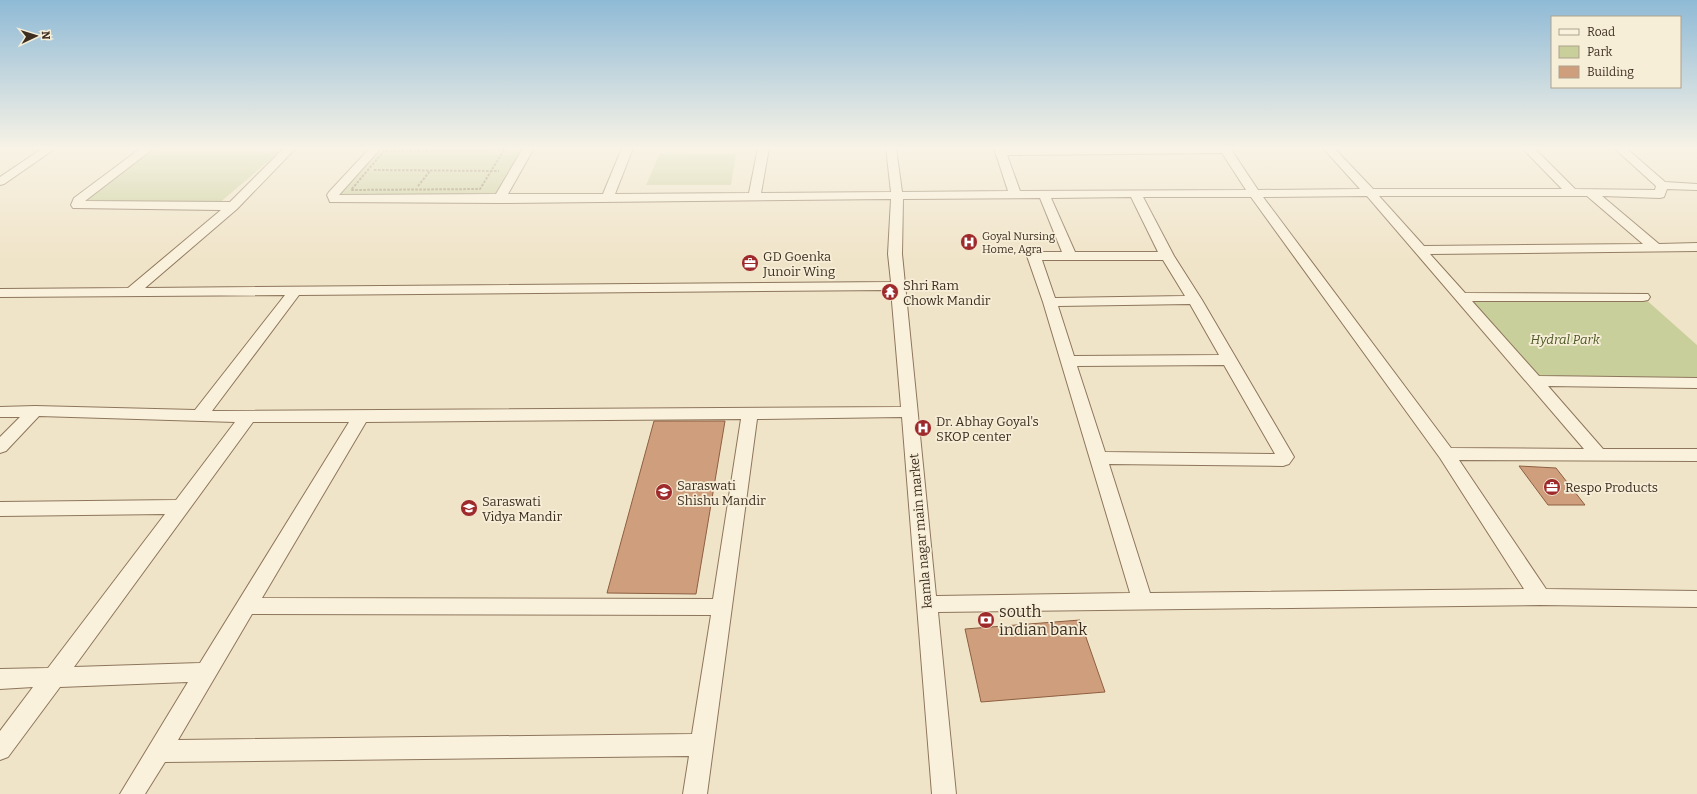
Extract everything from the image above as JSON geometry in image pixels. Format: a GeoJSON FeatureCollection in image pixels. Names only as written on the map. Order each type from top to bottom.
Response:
{"type":"FeatureCollection","features":[{"type":"Feature","properties":{"kind":"street"},"geometry":{"type":"LineString","coordinates":[[99,185],[78,201],[77,205],[233,206]]}},
{"type":"Feature","properties":{"kind":"street"},"geometry":{"type":"LineString","coordinates":[[133,291],[233,206],[254,185]]}},
{"type":"Feature","properties":{"kind":"street"},"geometry":{"type":"LineString","coordinates":[[342,185],[333,195],[334,199],[1572,192],[1656,195],[1660,194],[1662,188]]}},
{"type":"Feature","properties":{"kind":"street"},"geometry":{"type":"LineString","coordinates":[[499,199],[507,185]]}},
{"type":"Feature","properties":{"kind":"street"},"geometry":{"type":"LineString","coordinates":[[607,198],[612,185]]}},
{"type":"Feature","properties":{"kind":"street"},"geometry":{"type":"LineString","coordinates":[[754,197],[756,185]]}},
{"type":"Feature","properties":{"kind":"street","name":"kamla nagar main market"},"geometry":{"type":"LineString","coordinates":[[896,185],[897,196],[895,254],[944,794]]}},
{"type":"Feature","properties":{"kind":"street"},"geometry":{"type":"LineString","coordinates":[[1011,185],[1014,194]]}},
{"type":"Feature","properties":{"kind":"street"},"geometry":{"type":"LineString","coordinates":[[1249,185],[1446,454],[1540,597]]}},
{"type":"Feature","properties":{"kind":"street"},"geometry":{"type":"LineString","coordinates":[[1363,185],[1598,455]]}},
{"type":"Feature","properties":{"kind":"street"},"geometry":{"type":"LineString","coordinates":[[1565,185],[1572,192]]}},
{"type":"Feature","properties":{"kind":"street"},"geometry":{"type":"LineString","coordinates":[[1659,185],[1662,188],[1697,187]]}},
{"type":"Feature","properties":{"kind":"street"},"geometry":{"type":"LineString","coordinates":[[1590,193],[1654,247]]}},
{"type":"Feature","properties":{"kind":"street"},"geometry":{"type":"LineString","coordinates":[[1044,194],[1070,256]]}},
{"type":"Feature","properties":{"kind":"street"},"geometry":{"type":"LineString","coordinates":[[1099,458],[1285,459],[1195,300],[1168,256],[1135,194]]}},
{"type":"Feature","properties":{"kind":"street"},"geometry":{"type":"LineString","coordinates":[[1420,250],[1697,247]]}},
{"type":"Feature","properties":{"kind":"street"},"geometry":{"type":"LineString","coordinates":[[1142,601],[1069,362],[1034,256],[1168,256]]}},
{"type":"Feature","properties":{"kind":"street"},"geometry":{"type":"LineString","coordinates":[[0,293],[898,286]]}},
{"type":"Feature","properties":{"kind":"street"},"geometry":{"type":"LineString","coordinates":[[201,414],[296,290]]}},
{"type":"Feature","properties":{"kind":"street"},"geometry":{"type":"LineString","coordinates":[[1461,297],[1643,297]]}},
{"type":"Feature","properties":{"kind":"street"},"geometry":{"type":"LineString","coordinates":[[1050,302],[1195,300]]}},
{"type":"Feature","properties":{"kind":"street"},"geometry":{"type":"LineString","coordinates":[[1069,362],[1229,360]]}},
{"type":"Feature","properties":{"kind":"street"},"geometry":{"type":"LineString","coordinates":[[1534,381],[1697,383]]}},
{"type":"Feature","properties":{"kind":"street"},"geometry":{"type":"LineString","coordinates":[[0,412],[35,411],[201,414],[248,417],[910,412]]}},
{"type":"Feature","properties":{"kind":"street"},"geometry":{"type":"LineString","coordinates":[[0,446],[35,411]]}},
{"type":"Feature","properties":{"kind":"street"},"geometry":{"type":"LineString","coordinates":[[695,794],[750,413]]}},
{"type":"Feature","properties":{"kind":"street"},"geometry":{"type":"LineString","coordinates":[[132,794],[361,416]]}},
{"type":"Feature","properties":{"kind":"street"},"geometry":{"type":"LineString","coordinates":[[0,749],[248,417]]}},
{"type":"Feature","properties":{"kind":"street"},"geometry":{"type":"LineString","coordinates":[[1446,454],[1697,456]]}},
{"type":"Feature","properties":{"kind":"street"},"geometry":{"type":"LineString","coordinates":[[0,509],[181,507]]}},
{"type":"Feature","properties":{"kind":"street"},"geometry":{"type":"LineString","coordinates":[[927,604],[1540,597],[1697,599]]}},
{"type":"Feature","properties":{"kind":"street"},"geometry":{"type":"LineString","coordinates":[[246,606],[722,607]]}},
{"type":"Feature","properties":{"kind":"street"},"geometry":{"type":"LineString","coordinates":[[0,679],[206,672]]}},
{"type":"Feature","properties":{"kind":"street"},"geometry":{"type":"LineString","coordinates":[[158,751],[702,745]]}},
{"type":"Feature","properties":{"kind":"path"},"geometry":{"type":"LineString","coordinates":[[355,185],[351,190],[480,189],[482,185]]}},
{"type":"Feature","properties":{"kind":"path"},"geometry":{"type":"LineString","coordinates":[[415,189],[418,185]]}},
{"type":"Feature","properties":{"kind":"green space"},"geometry":{"type":"Polygon","coordinates":[[[105,185],[240,185],[217,205],[81,202],[105,185]]]}},
{"type":"Feature","properties":{"kind":"green space"},"geometry":{"type":"Polygon","coordinates":[[[347,185],[507,185],[499,199],[335,200],[347,185]]]}},
{"type":"Feature","properties":{"kind":"green space","name":"Hydral Park"},"geometry":{"type":"Polygon","coordinates":[[[1461,297],[1643,297],[1697,345],[1697,383],[1534,381],[1461,297]]]}},
{"type":"Feature","properties":{"kind":"building"},"geometry":{"type":"Polygon","coordinates":[[[654,421],[725,421],[696,594],[607,593],[654,421]]]}},
{"type":"Feature","properties":{"kind":"building","name":"Respo Products"},"geometry":{"type":"Polygon","coordinates":[[[1519,466],[1556,468],[1585,505],[1548,505],[1519,466]]]}},
{"type":"Feature","properties":{"kind":"building"},"geometry":{"type":"Polygon","coordinates":[[[1080,620],[1105,692],[981,702],[965,629],[1080,620]]]}},
{"type":"Feature","properties":{"kind":"place","name":"Goyal Nursing Home, Agra"},"geometry":{"type":"Point","coordinates":[969,242]}},
{"type":"Feature","properties":{"kind":"place","name":"GD Goenka Junoir Wing"},"geometry":{"type":"Point","coordinates":[750,263]}},
{"type":"Feature","properties":{"kind":"place","name":"Shri Ram Chowk Mandir"},"geometry":{"type":"Point","coordinates":[890,292]}},
{"type":"Feature","properties":{"kind":"place","name":"Dr. Abhay Goyal's SKOP center"},"geometry":{"type":"Point","coordinates":[923,428]}},
{"type":"Feature","properties":{"kind":"place","name":"Respo Products"},"geometry":{"type":"Point","coordinates":[1552,487]}},
{"type":"Feature","properties":{"kind":"place","name":"Saraswati Shishu Mandir"},"geometry":{"type":"Point","coordinates":[664,492]}},
{"type":"Feature","properties":{"kind":"place","name":"Saraswati Vidya Mandir"},"geometry":{"type":"Point","coordinates":[469,508]}},
{"type":"Feature","properties":{"kind":"place","name":"south indian bank"},"geometry":{"type":"Point","coordinates":[986,620]}}]}
